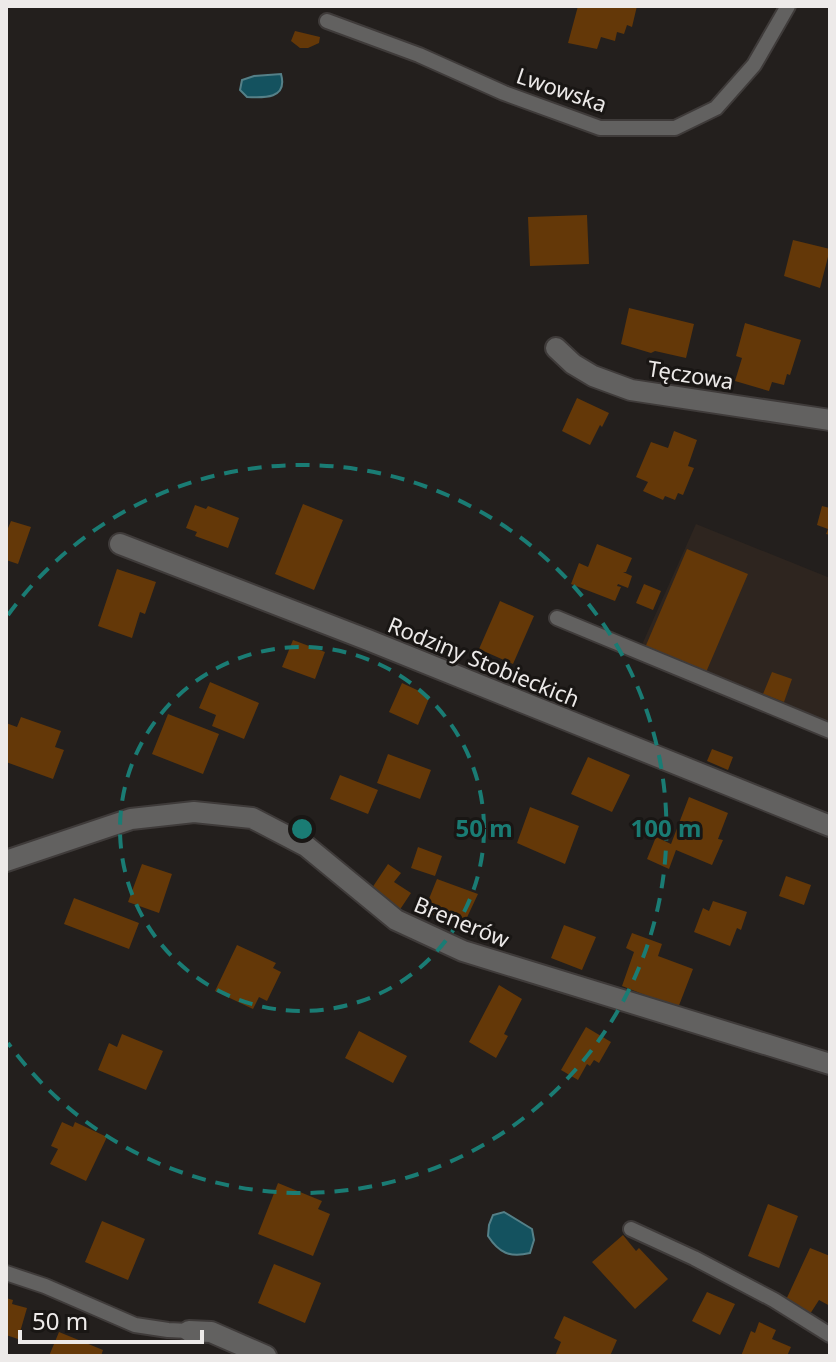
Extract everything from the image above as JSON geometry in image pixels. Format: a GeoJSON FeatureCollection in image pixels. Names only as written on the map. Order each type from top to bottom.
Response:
{"type":"FeatureCollection","features":[{"type":"Feature","properties":{"kind":"street","name":"Tęczowa"},"geometry":{"type":"LineString","coordinates":[[556,348],[573,364],[593,376],[631,390],[830,420]]}},
{"type":"Feature","properties":{"kind":"street","name":"Rodziny Stobieckich"},"geometry":{"type":"LineString","coordinates":[[120,544],[830,826]]}},
{"type":"Feature","properties":{"kind":"street","name":"Brenerów"},"geometry":{"type":"LineString","coordinates":[[6,861],[131,819],[194,812],[252,818],[306,846],[396,920],[463,951],[830,1064]]}},
{"type":"Feature","properties":{"kind":"street"},"geometry":{"type":"LineString","coordinates":[[189,1331],[211,1332],[266,1356]]}},
{"type":"Feature","properties":{"kind":"lane","name":"Lwowska"},"geometry":{"type":"LineString","coordinates":[[327,21],[419,55],[504,93],[600,128],[675,128],[716,108],[754,65],[788,6]]}},
{"type":"Feature","properties":{"kind":"lane"},"geometry":{"type":"LineString","coordinates":[[557,618],[830,731]]}},
{"type":"Feature","properties":{"kind":"lane"},"geometry":{"type":"LineString","coordinates":[[631,1229],[774,1300],[830,1335]]}},
{"type":"Feature","properties":{"kind":"lane"},"geometry":{"type":"LineString","coordinates":[[6,1273],[45,1286],[135,1325],[189,1331]]}},
{"type":"Feature","properties":{"kind":"shaded area"},"geometry":{"type":"Polygon","coordinates":[[[696,524],[830,578],[830,724],[748,689],[640,649],[696,524]]]}},
{"type":"Feature","properties":{"kind":"water"},"geometry":{"type":"Polygon","coordinates":[[[281,74],[281,88],[273,95],[247,97],[240,90],[242,80],[281,74]]]}},
{"type":"Feature","properties":{"kind":"water"},"geometry":{"type":"Polygon","coordinates":[[[504,1212],[532,1229],[534,1240],[530,1253],[506,1253],[496,1247],[488,1236],[493,1215],[504,1212]]]}},
{"type":"Feature","properties":{"kind":"building"},"geometry":{"type":"Polygon","coordinates":[[[578,6],[637,6],[632,27],[627,25],[624,34],[617,32],[615,41],[601,37],[597,49],[568,43],[578,6]]]}},
{"type":"Feature","properties":{"kind":"building"},"geometry":{"type":"Polygon","coordinates":[[[295,31],[320,37],[319,43],[300,48],[291,41],[295,31]]]}},
{"type":"Feature","properties":{"kind":"building"},"geometry":{"type":"Polygon","coordinates":[[[587,215],[589,264],[530,266],[528,217],[587,215]]]}},
{"type":"Feature","properties":{"kind":"building"},"geometry":{"type":"Polygon","coordinates":[[[793,240],[830,249],[820,288],[784,276],[793,240]]]}},
{"type":"Feature","properties":{"kind":"building"},"geometry":{"type":"Polygon","coordinates":[[[629,308],[694,324],[686,358],[655,351],[651,353],[621,344],[629,308]]]}},
{"type":"Feature","properties":{"kind":"building"},"geometry":{"type":"Polygon","coordinates":[[[745,323],[801,340],[784,385],[772,382],[769,391],[735,381],[742,358],[736,356],[745,323]]]}},
{"type":"Feature","properties":{"kind":"building"},"geometry":{"type":"Polygon","coordinates":[[[577,398],[609,413],[590,445],[562,431],[577,398]]]}},
{"type":"Feature","properties":{"kind":"building"},"geometry":{"type":"Polygon","coordinates":[[[674,431],[697,440],[688,466],[694,468],[683,495],[678,493],[675,500],[665,496],[663,500],[643,491],[648,482],[636,477],[651,442],[668,448],[674,431]]]}},
{"type":"Feature","properties":{"kind":"building"},"geometry":{"type":"Polygon","coordinates":[[[303,504],[343,520],[314,590],[275,574],[303,504]]]}},
{"type":"Feature","properties":{"kind":"building"},"geometry":{"type":"Polygon","coordinates":[[[195,505],[206,509],[208,506],[239,518],[228,548],[195,536],[197,532],[186,528],[195,505]]]}},
{"type":"Feature","properties":{"kind":"building"},"geometry":{"type":"Polygon","coordinates":[[[822,506],[830,508],[830,535],[826,534],[828,529],[817,525],[822,506]]]}},
{"type":"Feature","properties":{"kind":"building"},"geometry":{"type":"Polygon","coordinates":[[[11,521],[31,527],[18,564],[6,560],[6,533],[11,521]]]}},
{"type":"Feature","properties":{"kind":"building"},"geometry":{"type":"Polygon","coordinates":[[[597,544],[632,558],[626,572],[623,572],[632,576],[628,588],[618,584],[621,587],[615,601],[571,584],[579,563],[588,567],[597,544]]]}},
{"type":"Feature","properties":{"kind":"building"},"geometry":{"type":"Polygon","coordinates":[[[687,549],[748,574],[704,677],[644,650],[687,549]]]}},
{"type":"Feature","properties":{"kind":"building"},"geometry":{"type":"Polygon","coordinates":[[[117,569],[156,582],[145,614],[140,612],[132,638],[98,626],[117,569]]]}},
{"type":"Feature","properties":{"kind":"building"},"geometry":{"type":"Polygon","coordinates":[[[644,584],[661,591],[653,610],[636,603],[644,584]]]}},
{"type":"Feature","properties":{"kind":"building"},"geometry":{"type":"Polygon","coordinates":[[[500,601],[534,616],[513,664],[479,649],[500,601]]]}},
{"type":"Feature","properties":{"kind":"building"},"geometry":{"type":"Polygon","coordinates":[[[293,640],[325,652],[315,679],[282,667],[293,640]]]}},
{"type":"Feature","properties":{"kind":"building"},"geometry":{"type":"Polygon","coordinates":[[[772,672],[792,679],[784,702],[763,694],[772,672]]]}},
{"type":"Feature","properties":{"kind":"building"},"geometry":{"type":"Polygon","coordinates":[[[210,682],[259,703],[244,739],[212,726],[216,715],[199,708],[210,682]]]}},
{"type":"Feature","properties":{"kind":"building"},"geometry":{"type":"Polygon","coordinates":[[[402,683],[430,696],[418,725],[389,712],[402,683]]]}},
{"type":"Feature","properties":{"kind":"building"},"geometry":{"type":"Polygon","coordinates":[[[168,714],[219,734],[203,774],[152,754],[168,714]]]}},
{"type":"Feature","properties":{"kind":"building"},"geometry":{"type":"Polygon","coordinates":[[[21,717],[61,731],[55,747],[64,750],[53,779],[6,762],[6,723],[17,727],[21,717]]]}},
{"type":"Feature","properties":{"kind":"building"},"geometry":{"type":"Polygon","coordinates":[[[712,749],[733,757],[728,770],[707,761],[712,749]]]}},
{"type":"Feature","properties":{"kind":"building"},"geometry":{"type":"Polygon","coordinates":[[[388,754],[431,770],[420,799],[377,783],[388,754]]]}},
{"type":"Feature","properties":{"kind":"building"},"geometry":{"type":"Polygon","coordinates":[[[588,757],[630,775],[612,812],[571,794],[588,757]]]}},
{"type":"Feature","properties":{"kind":"building"},"geometry":{"type":"Polygon","coordinates":[[[340,775],[378,790],[368,814],[330,799],[340,775]]]}},
{"type":"Feature","properties":{"kind":"building"},"geometry":{"type":"Polygon","coordinates":[[[689,797],[728,813],[718,839],[723,840],[712,865],[676,850],[669,869],[647,859],[656,837],[671,844],[689,797]]]}},
{"type":"Feature","properties":{"kind":"building"},"geometry":{"type":"Polygon","coordinates":[[[530,807],[579,826],[565,864],[517,843],[530,807]]]}},
{"type":"Feature","properties":{"kind":"building"},"geometry":{"type":"Polygon","coordinates":[[[418,847],[442,856],[435,876],[411,868],[418,847]]]}},
{"type":"Feature","properties":{"kind":"building"},"geometry":{"type":"Polygon","coordinates":[[[142,864],[172,874],[159,913],[128,902],[142,864]]]}},
{"type":"Feature","properties":{"kind":"building"},"geometry":{"type":"Polygon","coordinates":[[[388,864],[401,873],[394,882],[411,893],[397,914],[368,894],[388,864]]]}},
{"type":"Feature","properties":{"kind":"building"},"geometry":{"type":"Polygon","coordinates":[[[786,876],[811,885],[804,905],[779,896],[786,876]]]}},
{"type":"Feature","properties":{"kind":"building"},"geometry":{"type":"Polygon","coordinates":[[[437,879],[478,894],[462,928],[424,911],[437,879]]]}},
{"type":"Feature","properties":{"kind":"building"},"geometry":{"type":"Polygon","coordinates":[[[74,898],[139,923],[129,949],[64,924],[74,898]]]}},
{"type":"Feature","properties":{"kind":"building"},"geometry":{"type":"Polygon","coordinates":[[[713,901],[747,912],[741,930],[737,928],[730,946],[694,932],[703,908],[709,911],[713,901]]]}},
{"type":"Feature","properties":{"kind":"building"},"geometry":{"type":"Polygon","coordinates":[[[564,925],[596,937],[582,970],[551,958],[564,925]]]}},
{"type":"Feature","properties":{"kind":"building"},"geometry":{"type":"Polygon","coordinates":[[[632,933],[662,944],[658,956],[693,969],[678,1008],[622,986],[634,952],[626,948],[632,933]]]}},
{"type":"Feature","properties":{"kind":"building"},"geometry":{"type":"Polygon","coordinates":[[[237,945],[276,963],[273,968],[281,972],[267,1001],[259,997],[253,1009],[215,991],[237,945]]]}},
{"type":"Feature","properties":{"kind":"building"},"geometry":{"type":"Polygon","coordinates":[[[499,985],[522,999],[496,1058],[469,1042],[499,985]]]}},
{"type":"Feature","properties":{"kind":"building"},"geometry":{"type":"Polygon","coordinates":[[[586,1027],[611,1042],[599,1063],[594,1060],[590,1066],[587,1064],[578,1080],[561,1070],[586,1027]]]}},
{"type":"Feature","properties":{"kind":"building"},"geometry":{"type":"Polygon","coordinates":[[[359,1031],[407,1056],[393,1083],[345,1058],[359,1031]]]}},
{"type":"Feature","properties":{"kind":"building"},"geometry":{"type":"Polygon","coordinates":[[[122,1034],[163,1051],[146,1090],[98,1070],[109,1043],[117,1047],[122,1034]]]}},
{"type":"Feature","properties":{"kind":"building"},"geometry":{"type":"Polygon","coordinates":[[[62,1122],[73,1127],[75,1122],[107,1137],[86,1181],[50,1164],[58,1149],[51,1146],[62,1122]]]}},
{"type":"Feature","properties":{"kind":"building"},"geometry":{"type":"Polygon","coordinates":[[[278,1183],[322,1201],[318,1209],[330,1214],[313,1256],[258,1234],[278,1183]]]}},
{"type":"Feature","properties":{"kind":"building"},"geometry":{"type":"Polygon","coordinates":[[[768,1204],[798,1216],[779,1268],[748,1256],[768,1204]]]}},
{"type":"Feature","properties":{"kind":"building"},"geometry":{"type":"Polygon","coordinates":[[[102,1221],[145,1239],[128,1280],[85,1262],[102,1221]]]}},
{"type":"Feature","properties":{"kind":"building"},"geometry":{"type":"Polygon","coordinates":[[[623,1235],[668,1279],[635,1309],[592,1262],[623,1235]]]}},
{"type":"Feature","properties":{"kind":"building"},"geometry":{"type":"Polygon","coordinates":[[[810,1248],[830,1256],[830,1306],[819,1300],[810,1314],[785,1302],[810,1248]]]}},
{"type":"Feature","properties":{"kind":"building"},"geometry":{"type":"Polygon","coordinates":[[[274,1264],[321,1283],[305,1323],[258,1303],[274,1264]]]}},
{"type":"Feature","properties":{"kind":"building"},"geometry":{"type":"Polygon","coordinates":[[[707,1292],[735,1304],[720,1335],[692,1321],[707,1292]]]}},
{"type":"Feature","properties":{"kind":"building"},"geometry":{"type":"Polygon","coordinates":[[[6,1298],[13,1300],[12,1304],[27,1308],[18,1339],[6,1335],[6,1298]]]}},
{"type":"Feature","properties":{"kind":"building"},"geometry":{"type":"Polygon","coordinates":[[[564,1316],[617,1340],[610,1356],[555,1356],[561,1342],[554,1338],[564,1316]]]}},
{"type":"Feature","properties":{"kind":"building"},"geometry":{"type":"Polygon","coordinates":[[[759,1322],[776,1330],[772,1339],[791,1347],[787,1356],[741,1356],[751,1331],[755,1333],[759,1322]]]}},
{"type":"Feature","properties":{"kind":"building"},"geometry":{"type":"Polygon","coordinates":[[[59,1332],[103,1350],[101,1356],[49,1356],[59,1332]]]}}]}
